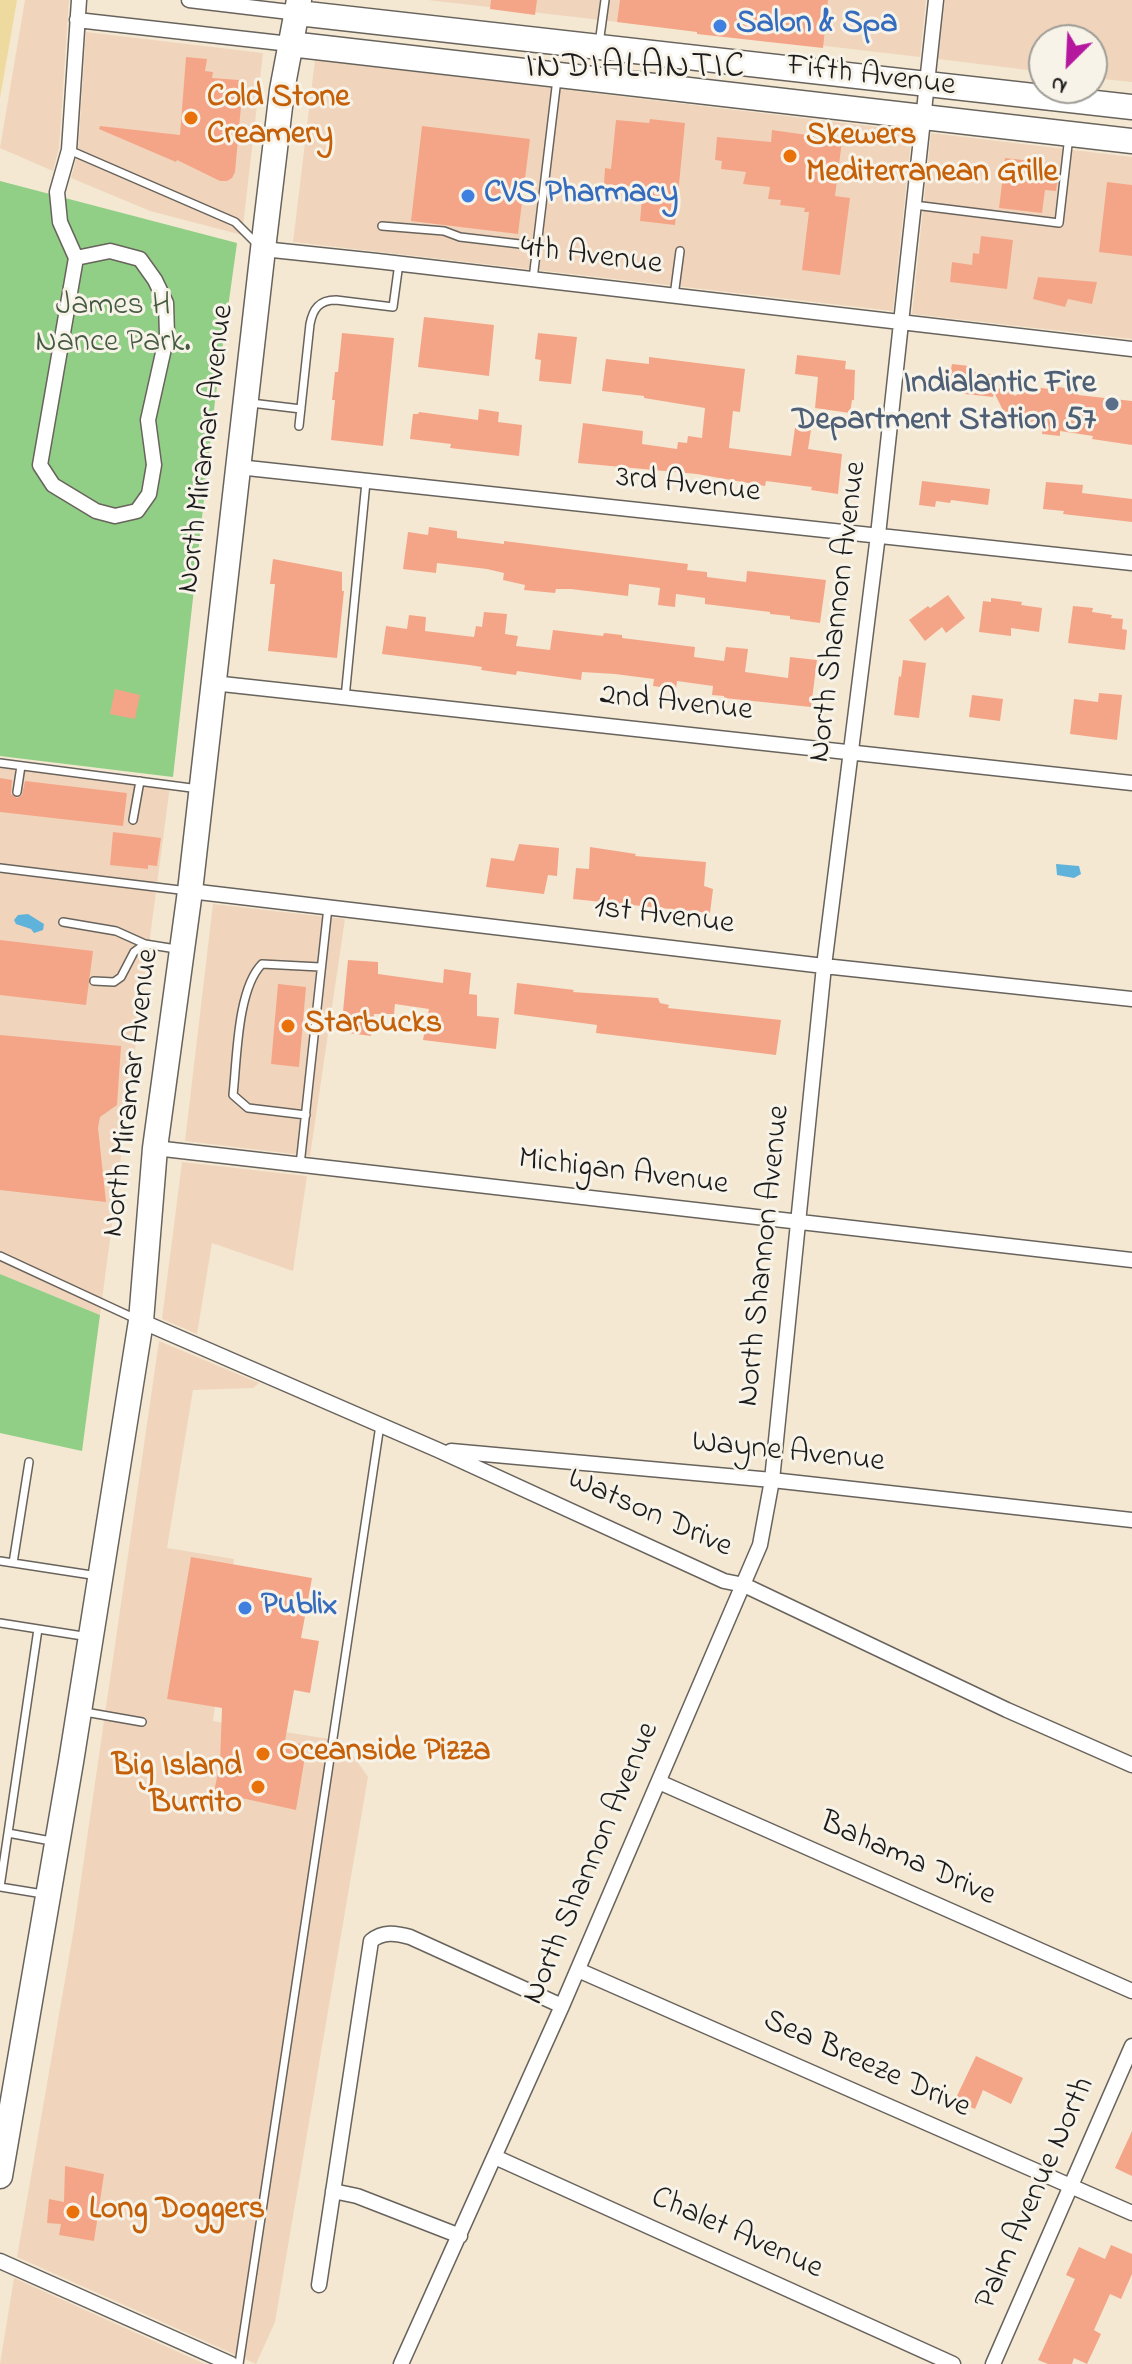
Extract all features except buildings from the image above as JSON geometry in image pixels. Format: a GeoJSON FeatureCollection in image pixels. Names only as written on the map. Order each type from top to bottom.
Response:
{"type":"FeatureCollection","features":[{"type":"Feature","properties":{"kind":"main road","name":"North Miramar Avenue"},"geometry":{"type":"LineString","coordinates":[[0,2176],[58,1842],[141,1321],[155,1148],[190,891],[282,90],[298,6]]}},
{"type":"Feature","properties":{"kind":"main road","name":"Fifth Avenue"},"geometry":{"type":"LineString","coordinates":[[298,6],[599,46],[1132,107]]}},
{"type":"Feature","properties":{"kind":"main road","name":"Fifth Avenue"},"geometry":{"type":"LineString","coordinates":[[290,44],[1132,141]]}},
{"type":"Feature","properties":{"kind":"street"},"geometry":{"type":"LineString","coordinates":[[76,258],[110,251],[140,259],[166,303],[167,335],[148,420],[154,465],[149,494],[137,511],[115,516],[96,511],[53,485],[40,465],[76,258],[60,222],[57,192],[69,150],[79,0]]}},
{"type":"Feature","properties":{"kind":"street","name":"Fifth Avenue"},"geometry":{"type":"LineString","coordinates":[[189,0],[298,6]]}},
{"type":"Feature","properties":{"kind":"street","name":"North Shannon Avenue"},"geometry":{"type":"LineString","coordinates":[[401,2364],[578,1970],[760,1545],[772,1480],[824,966],[878,535],[936,0]]}},
{"type":"Feature","properties":{"kind":"street","name":"Fifth Avenue"},"geometry":{"type":"LineString","coordinates":[[77,20],[290,44]]}},
{"type":"Feature","properties":{"kind":"street","name":"4th Avenue"},"geometry":{"type":"LineString","coordinates":[[263,249],[1132,349]]}},
{"type":"Feature","properties":{"kind":"street","name":"3rd Avenue"},"geometry":{"type":"LineString","coordinates":[[238,467],[1132,563]]}},
{"type":"Feature","properties":{"kind":"street","name":"2nd Avenue"},"geometry":{"type":"LineString","coordinates":[[213,683],[1132,783]]}},
{"type":"Feature","properties":{"kind":"street","name":"1st Avenue"},"geometry":{"type":"LineString","coordinates":[[190,891],[1132,999]]}},
{"type":"Feature","properties":{"kind":"street","name":"Michigan Avenue"},"geometry":{"type":"LineString","coordinates":[[155,1148],[1132,1260]]}},
{"type":"Feature","properties":{"kind":"street","name":"Watson Drive"},"geometry":{"type":"LineString","coordinates":[[141,1321],[438,1450],[724,1581],[744,1585],[1007,1710],[1132,1765]]}},
{"type":"Feature","properties":{"kind":"street","name":"Wayne Avenue"},"geometry":{"type":"LineString","coordinates":[[438,1450],[772,1480],[1132,1520]]}},
{"type":"Feature","properties":{"kind":"street","name":"Bahama Drive"},"geometry":{"type":"LineString","coordinates":[[659,1782],[1132,1991]]}},
{"type":"Feature","properties":{"kind":"street"},"geometry":{"type":"LineString","coordinates":[[319,2285],[371,1941],[377,1936],[396,1933],[410,1937],[562,2006]]}},
{"type":"Feature","properties":{"kind":"street","name":"Sea Breeze Drive"},"geometry":{"type":"LineString","coordinates":[[578,1970],[1132,2213]]}},
{"type":"Feature","properties":{"kind":"street","name":"Palm Avenue North"},"geometry":{"type":"LineString","coordinates":[[993,2364],[1132,2046]]}},
{"type":"Feature","properties":{"kind":"street","name":"Chalet Avenue"},"geometry":{"type":"LineString","coordinates":[[495,2157],[953,2364]]}},
{"type":"Feature","properties":{"kind":"street"},"geometry":{"type":"LineString","coordinates":[[333,2191],[357,2196],[460,2236]]}},
{"type":"Feature","properties":{"kind":"street"},"geometry":{"type":"LineString","coordinates":[[0,2261],[231,2364]]}},
{"type":"Feature","properties":{"kind":"lane"},"geometry":{"type":"LineString","coordinates":[[599,46],[605,0]]}},
{"type":"Feature","properties":{"kind":"lane"},"geometry":{"type":"LineString","coordinates":[[533,279],[557,75]]}},
{"type":"Feature","properties":{"kind":"lane"},"geometry":{"type":"LineString","coordinates":[[914,205],[1059,223],[1069,133]]}},
{"type":"Feature","properties":{"kind":"lane"},"geometry":{"type":"LineString","coordinates":[[69,150],[235,222],[263,249]]}},
{"type":"Feature","properties":{"kind":"lane"},"geometry":{"type":"LineString","coordinates":[[382,226],[444,231],[460,237],[537,246]]}},
{"type":"Feature","properties":{"kind":"lane"},"geometry":{"type":"LineString","coordinates":[[674,296],[680,251]]}},
{"type":"Feature","properties":{"kind":"lane"},"geometry":{"type":"LineString","coordinates":[[299,426],[310,324],[315,309],[326,300],[393,307],[399,263]]}},
{"type":"Feature","properties":{"kind":"lane"},"geometry":{"type":"LineString","coordinates":[[246,402],[301,409]]}},
{"type":"Feature","properties":{"kind":"lane"},"geometry":{"type":"LineString","coordinates":[[345,698],[366,482]]}},
{"type":"Feature","properties":{"kind":"lane"},"geometry":{"type":"LineString","coordinates":[[0,763],[202,789]]}},
{"type":"Feature","properties":{"kind":"lane"},"geometry":{"type":"LineString","coordinates":[[17,792],[21,766]]}},
{"type":"Feature","properties":{"kind":"lane"},"geometry":{"type":"LineString","coordinates":[[133,820],[140,781]]}},
{"type":"Feature","properties":{"kind":"lane"},"geometry":{"type":"LineString","coordinates":[[0,868],[190,891]]}},
{"type":"Feature","properties":{"kind":"lane"},"geometry":{"type":"LineString","coordinates":[[300,1165],[328,907]]}},
{"type":"Feature","properties":{"kind":"lane"},"geometry":{"type":"LineString","coordinates":[[63,922],[116,931],[145,944],[182,950]]}},
{"type":"Feature","properties":{"kind":"lane"},"geometry":{"type":"LineString","coordinates":[[94,981],[114,982],[121,977],[134,952],[145,944]]}},
{"type":"Feature","properties":{"kind":"lane"},"geometry":{"type":"LineString","coordinates":[[306,1115],[248,1108],[233,1095],[241,1018],[254,972],[262,964],[320,967]]}},
{"type":"Feature","properties":{"kind":"lane"},"geometry":{"type":"LineString","coordinates":[[0,1256],[141,1321]]}},
{"type":"Feature","properties":{"kind":"lane"},"geometry":{"type":"LineString","coordinates":[[239,2364],[380,1425]]}},
{"type":"Feature","properties":{"kind":"lane"},"geometry":{"type":"LineString","coordinates":[[13,1563],[29,1462]]}},
{"type":"Feature","properties":{"kind":"lane"},"geometry":{"type":"LineString","coordinates":[[0,1561],[100,1576]]}},
{"type":"Feature","properties":{"kind":"lane"},"geometry":{"type":"LineString","coordinates":[[0,1623],[91,1637]]}},
{"type":"Feature","properties":{"kind":"lane"},"geometry":{"type":"LineString","coordinates":[[38,1629],[0,1887],[48,1895]]}},
{"type":"Feature","properties":{"kind":"lane"},"geometry":{"type":"LineString","coordinates":[[79,1711],[142,1722]]}},
{"type":"Feature","properties":{"kind":"lane"},"geometry":{"type":"LineString","coordinates":[[8,1833],[58,1842]]}},
{"type":"Feature","properties":{"kind":"shaded area"},"geometry":{"type":"Polygon","coordinates":[[[25,0],[69,0],[59,148],[53,171],[0,148],[25,0]]]}},
{"type":"Feature","properties":{"kind":"shaded area"},"geometry":{"type":"Polygon","coordinates":[[[428,0],[926,0],[920,57],[428,0]]]}},
{"type":"Feature","properties":{"kind":"shaded area"},"geometry":{"type":"Polygon","coordinates":[[[945,0],[1132,0],[1132,82],[1108,80],[1108,24],[1028,24],[1028,70],[938,59],[945,0]]]}},
{"type":"Feature","properties":{"kind":"shaded area"},"geometry":{"type":"Polygon","coordinates":[[[86,32],[263,53],[242,235],[150,211],[71,178],[78,152],[86,32]]]}},
{"type":"Feature","properties":{"kind":"shaded area"},"geometry":{"type":"Polygon","coordinates":[[[315,60],[912,131],[893,311],[293,242],[315,60]]]}},
{"type":"Feature","properties":{"kind":"shaded area"},"geometry":{"type":"Polygon","coordinates":[[[931,133],[1132,157],[1132,339],[912,314],[931,133]]]}},
{"type":"Feature","properties":{"kind":"shaded area"},"geometry":{"type":"Polygon","coordinates":[[[0,765],[170,786],[100,1315],[0,1274],[0,765]]]}},
{"type":"Feature","properties":{"kind":"shaded area"},"geometry":{"type":"Polygon","coordinates":[[[213,904],[345,919],[310,1156],[185,1141],[213,904]]]}},
{"type":"Feature","properties":{"kind":"shaded area"},"geometry":{"type":"Polygon","coordinates":[[[182,1162],[307,1176],[293,1271],[212,1243],[197,1334],[162,1319],[182,1162]]]}},
{"type":"Feature","properties":{"kind":"shaded area"},"geometry":{"type":"Polygon","coordinates":[[[159,1341],[259,1383],[253,1388],[193,1390],[167,1548],[234,1559],[213,1721],[343,1741],[368,1777],[275,2322],[256,2364],[17,2257],[74,1928],[159,1341]]]}},
{"type":"Feature","properties":{"kind":"shaded area"},"geometry":{"type":"Polygon","coordinates":[[[14,2278],[205,2364],[0,2364],[14,2278]]]}},
{"type":"Feature","properties":{"kind":"green space","name":"James H Nance Park."},"geometry":{"type":"Polygon","coordinates":[[[0,181],[237,243],[215,401],[173,777],[0,756],[0,181]]]}},
{"type":"Feature","properties":{"kind":"green space"},"geometry":{"type":"Polygon","coordinates":[[[0,1274],[100,1315],[82,1451],[0,1433],[0,1274]]]}},
{"type":"Feature","properties":{"kind":"sand"},"geometry":{"type":"Polygon","coordinates":[[[0,0],[17,0],[0,98],[0,0]]]}},
{"type":"Feature","properties":{"kind":"water"},"geometry":{"type":"Polygon","coordinates":[[[1056,864],[1079,866],[1081,874],[1074,878],[1057,875],[1056,864]]]}},
{"type":"Feature","properties":{"kind":"water"},"geometry":{"type":"Polygon","coordinates":[[[28,914],[44,924],[43,930],[34,933],[16,924],[14,920],[18,915],[28,914]]]}},
{"type":"Feature","properties":{"kind":"place","name":"Salon & Spa"},"geometry":{"type":"Point","coordinates":[720,26]}},
{"type":"Feature","properties":{"kind":"place","name":"Cold Stone Creamery"},"geometry":{"type":"Point","coordinates":[191,118]}},
{"type":"Feature","properties":{"kind":"place","name":"Skewers Mediterranean Grille"},"geometry":{"type":"Point","coordinates":[790,156]}},
{"type":"Feature","properties":{"kind":"place","name":"CVS Pharmacy"},"geometry":{"type":"Point","coordinates":[468,196]}},
{"type":"Feature","properties":{"kind":"place","name":"Indialantic Fire Department Station 57"},"geometry":{"type":"Point","coordinates":[1112,404]}},
{"type":"Feature","properties":{"kind":"place","name":"Starbucks"},"geometry":{"type":"Point","coordinates":[288,1026]}},
{"type":"Feature","properties":{"kind":"place","name":"Publix"},"geometry":{"type":"Point","coordinates":[245,1608]}},
{"type":"Feature","properties":{"kind":"place","name":"Oceanside Pizza"},"geometry":{"type":"Point","coordinates":[263,1754]}},
{"type":"Feature","properties":{"kind":"place","name":"Big Island Burrito"},"geometry":{"type":"Point","coordinates":[258,1787]}},
{"type":"Feature","properties":{"kind":"place","name":"Long Doggers"},"geometry":{"type":"Point","coordinates":[73,2212]}},
{"type":"Feature","properties":{"kind":"district","name":"INDIALANTIC"},"geometry":{"type":"Point","coordinates":[636,70]}}]}
